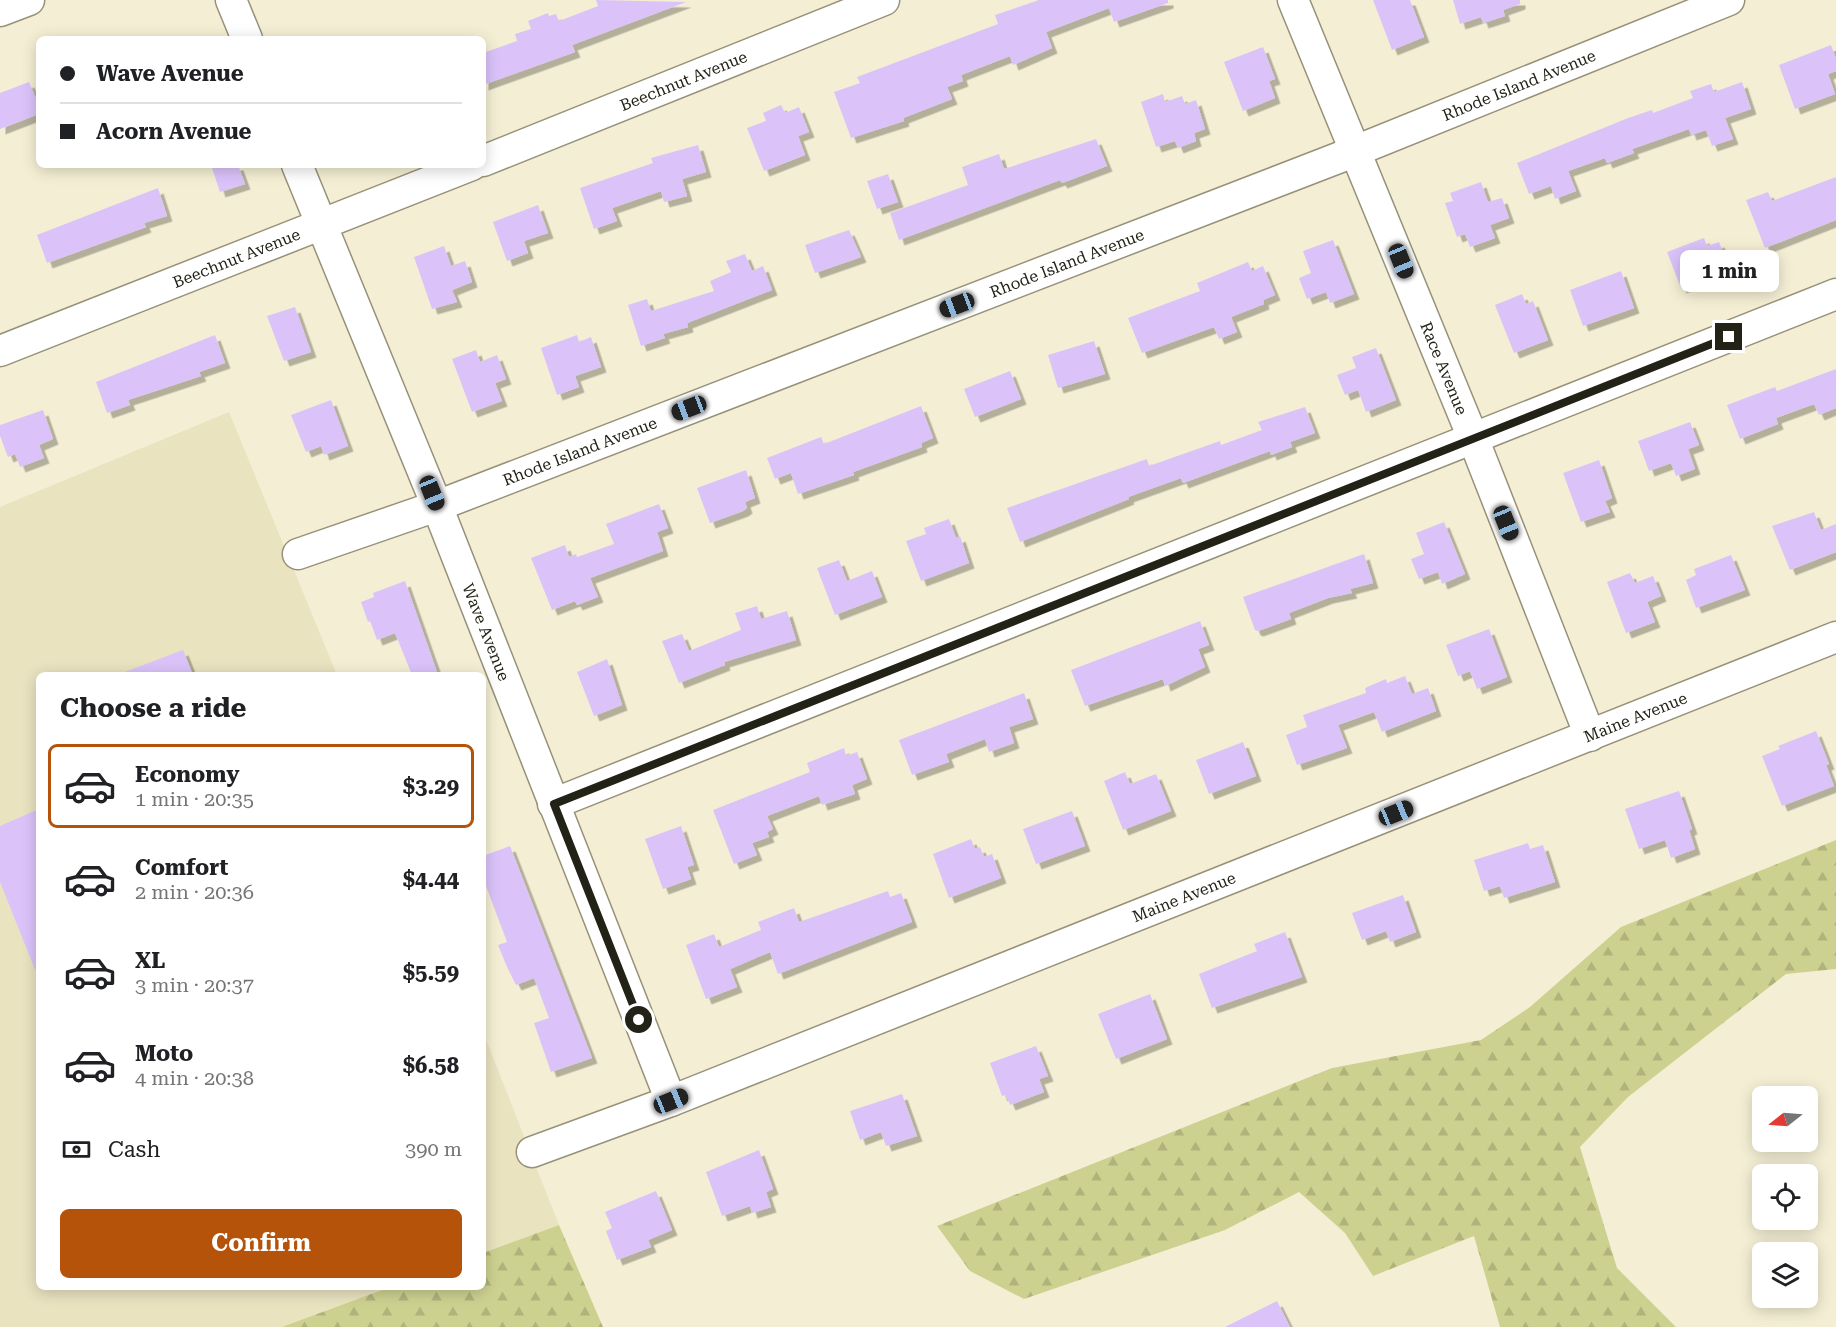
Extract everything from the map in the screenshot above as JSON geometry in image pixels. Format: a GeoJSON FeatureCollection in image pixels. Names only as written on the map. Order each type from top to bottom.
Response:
{"type":"FeatureCollection","features":[{"type":"Feature","properties":{"kind":"street"},"geometry":{"type":"LineString","coordinates":[[0,11],[29,0]]}},
{"type":"Feature","properties":{"kind":"street"},"geometry":{"type":"LineString","coordinates":[[231,0],[246,36]]}},
{"type":"Feature","properties":{"kind":"street","name":"Beechnut Avenue"},"geometry":{"type":"LineString","coordinates":[[486,160],[884,0]]}},
{"type":"Feature","properties":{"kind":"street","name":"Race Avenue"},"geometry":{"type":"LineString","coordinates":[[1293,0],[1473,438],[1590,736]]}},
{"type":"Feature","properties":{"kind":"street","name":"Rhode Island Avenue"},"geometry":{"type":"LineString","coordinates":[[298,554],[437,506],[1356,150],[1729,0]]}},
{"type":"Feature","properties":{"kind":"street","name":"Wave Avenue"},"geometry":{"type":"LineString","coordinates":[[298,168],[437,506],[671,1101]]}},
{"type":"Feature","properties":{"kind":"street","name":"Beechnut Avenue"},"geometry":{"type":"LineString","coordinates":[[0,351],[465,168]]}},
{"type":"Feature","properties":{"kind":"street"},"geometry":{"type":"LineString","coordinates":[[554,804],[1836,294]]}},
{"type":"Feature","properties":{"kind":"street","name":"Maine Avenue"},"geometry":{"type":"LineString","coordinates":[[532,1152],[671,1101],[1836,637]]}},
{"type":"Feature","properties":{"kind":"shaded area"},"geometry":{"type":"Polygon","coordinates":[[[229,412],[336,672],[36,672],[36,1290],[382,1290],[282,1327],[0,1327],[0,507],[229,412]]]}},
{"type":"Feature","properties":{"kind":"shaded area"},"geometry":{"type":"Polygon","coordinates":[[[486,1040],[559,1225],[486,1252],[486,1040]]]}},
{"type":"Feature","properties":{"kind":"green space"},"geometry":{"type":"Polygon","coordinates":[[[1836,840],[1836,969],[1786,974],[1628,1097],[1580,1147],[1617,1268],[1676,1327],[1500,1327],[1474,1236],[1373,1276],[1345,1233],[1299,1192],[1225,1230],[1024,1299],[970,1271],[937,1226],[1332,1068],[1481,1040],[1530,1007],[1621,927],[1836,840]]]}},
{"type":"Feature","properties":{"kind":"green space"},"geometry":{"type":"Polygon","coordinates":[[[559,1225],[603,1327],[282,1327],[382,1290],[486,1290],[486,1252],[559,1225]]]}},
{"type":"Feature","properties":{"kind":"building"},"geometry":{"type":"Polygon","coordinates":[[[596,0],[686,2],[572,45],[575,52],[486,84],[486,52],[517,41],[515,34],[531,29],[528,21],[548,13],[549,16],[556,14],[559,21],[598,6],[596,0]]]}},
{"type":"Feature","properties":{"kind":"building"},"geometry":{"type":"Polygon","coordinates":[[[1039,0],[1168,0],[1168,3],[1114,22],[1109,8],[1046,32],[1052,48],[1013,65],[1010,56],[961,75],[963,81],[947,87],[952,99],[903,118],[904,121],[851,138],[834,92],[860,83],[857,77],[998,24],[995,15],[1039,0]]]}},
{"type":"Feature","properties":{"kind":"building"},"geometry":{"type":"Polygon","coordinates":[[[1373,0],[1410,0],[1424,37],[1392,50],[1373,0]]]}},
{"type":"Feature","properties":{"kind":"building"},"geometry":{"type":"Polygon","coordinates":[[[1453,0],[1520,0],[1520,4],[1503,10],[1505,16],[1483,23],[1481,17],[1460,24],[1453,0]]]}},
{"type":"Feature","properties":{"kind":"building"},"geometry":{"type":"Polygon","coordinates":[[[1831,45],[1836,59],[1836,71],[1828,74],[1835,94],[1795,109],[1779,65],[1831,45]]]}},
{"type":"Feature","properties":{"kind":"building"},"geometry":{"type":"Polygon","coordinates":[[[1263,47],[1275,79],[1269,81],[1275,98],[1243,111],[1224,62],[1263,47]]]}},
{"type":"Feature","properties":{"kind":"building"},"geometry":{"type":"Polygon","coordinates":[[[29,82],[36,99],[36,115],[0,129],[0,93],[29,82]]]}},
{"type":"Feature","properties":{"kind":"building"},"geometry":{"type":"Polygon","coordinates":[[[1742,82],[1751,109],[1725,118],[1733,139],[1712,146],[1706,130],[1691,135],[1689,129],[1632,149],[1634,153],[1607,163],[1605,158],[1568,171],[1576,191],[1555,199],[1551,186],[1529,194],[1517,163],[1628,118],[1652,110],[1653,113],[1693,98],[1690,91],[1711,84],[1714,92],[1742,82]]]}},
{"type":"Feature","properties":{"kind":"building"},"geometry":{"type":"Polygon","coordinates":[[[1163,94],[1165,102],[1182,96],[1185,104],[1196,100],[1205,129],[1194,133],[1196,141],[1178,148],[1175,141],[1156,147],[1141,102],[1163,94]]]}},
{"type":"Feature","properties":{"kind":"building"},"geometry":{"type":"Polygon","coordinates":[[[781,105],[785,113],[799,107],[809,132],[798,136],[805,155],[764,171],[747,128],[766,121],[763,113],[781,105]]]}},
{"type":"Feature","properties":{"kind":"building"},"geometry":{"type":"Polygon","coordinates":[[[1096,139],[1107,166],[1062,183],[1060,180],[899,240],[890,213],[968,185],[962,167],[999,154],[1004,169],[1096,139]]]}},
{"type":"Feature","properties":{"kind":"building"},"geometry":{"type":"Polygon","coordinates":[[[698,145],[706,172],[682,179],[687,196],[664,202],[661,191],[612,208],[617,221],[594,229],[580,188],[653,163],[651,158],[698,145]]]}},
{"type":"Feature","properties":{"kind":"building"},"geometry":{"type":"Polygon","coordinates":[[[212,168],[239,168],[245,184],[220,192],[212,168]]]}},
{"type":"Feature","properties":{"kind":"building"},"geometry":{"type":"Polygon","coordinates":[[[888,174],[898,202],[877,209],[867,181],[888,174]]]}},
{"type":"Feature","properties":{"kind":"building"},"geometry":{"type":"Polygon","coordinates":[[[1836,177],[1836,220],[1765,248],[1746,200],[1768,192],[1772,201],[1836,177]]]}},
{"type":"Feature","properties":{"kind":"building"},"geometry":{"type":"Polygon","coordinates":[[[1481,182],[1488,202],[1502,198],[1509,218],[1490,225],[1495,238],[1470,247],[1465,234],[1457,237],[1445,203],[1453,201],[1450,193],[1481,182]]]}},
{"type":"Feature","properties":{"kind":"building"},"geometry":{"type":"Polygon","coordinates":[[[158,188],[167,216],[144,223],[146,227],[47,263],[37,235],[158,188]]]}},
{"type":"Feature","properties":{"kind":"building"},"geometry":{"type":"Polygon","coordinates":[[[538,205],[548,233],[524,241],[528,253],[507,261],[493,222],[538,205]]]}},
{"type":"Feature","properties":{"kind":"building"},"geometry":{"type":"Polygon","coordinates":[[[849,230],[861,257],[815,273],[805,245],[849,230]]]}},
{"type":"Feature","properties":{"kind":"building"},"geometry":{"type":"Polygon","coordinates":[[[1704,238],[1707,246],[1719,242],[1730,270],[1681,288],[1667,252],[1704,238]]]}},
{"type":"Feature","properties":{"kind":"building"},"geometry":{"type":"Polygon","coordinates":[[[1333,240],[1354,294],[1330,303],[1326,292],[1307,299],[1299,278],[1311,273],[1303,251],[1333,240]]]}},
{"type":"Feature","properties":{"kind":"building"},"geometry":{"type":"Polygon","coordinates":[[[444,246],[451,266],[465,261],[472,282],[452,290],[457,302],[432,309],[414,257],[444,246]]]}},
{"type":"Feature","properties":{"kind":"building"},"geometry":{"type":"Polygon","coordinates":[[[745,254],[752,271],[763,266],[772,290],[687,323],[688,327],[663,334],[665,338],[641,346],[628,305],[647,299],[651,311],[714,291],[710,281],[731,272],[726,261],[745,254]]]}},
{"type":"Feature","properties":{"kind":"building"},"geometry":{"type":"Polygon","coordinates":[[[1248,262],[1252,271],[1263,266],[1275,295],[1263,300],[1264,304],[1231,317],[1237,332],[1219,339],[1214,327],[1142,353],[1128,318],[1200,291],[1197,283],[1248,262]]]}},
{"type":"Feature","properties":{"kind":"building"},"geometry":{"type":"Polygon","coordinates":[[[1621,271],[1634,308],[1583,326],[1570,290],[1621,271]]]}},
{"type":"Feature","properties":{"kind":"building"},"geometry":{"type":"Polygon","coordinates":[[[1522,294],[1526,304],[1533,301],[1548,340],[1514,353],[1495,305],[1522,294]]]}},
{"type":"Feature","properties":{"kind":"building"},"geometry":{"type":"Polygon","coordinates":[[[295,307],[311,352],[284,361],[267,316],[295,307]]]}},
{"type":"Feature","properties":{"kind":"building"},"geometry":{"type":"Polygon","coordinates":[[[215,335],[225,363],[199,372],[201,376],[128,400],[130,405],[107,413],[96,382],[215,335]]]}},
{"type":"Feature","properties":{"kind":"building"},"geometry":{"type":"Polygon","coordinates":[[[577,335],[579,342],[591,337],[601,367],[575,376],[579,387],[557,395],[541,348],[577,335]]]}},
{"type":"Feature","properties":{"kind":"building"},"geometry":{"type":"Polygon","coordinates":[[[1094,341],[1105,374],[1058,388],[1048,355],[1094,341]]]}},
{"type":"Feature","properties":{"kind":"building"},"geometry":{"type":"Polygon","coordinates":[[[1376,348],[1396,400],[1366,412],[1358,390],[1345,395],[1337,375],[1356,368],[1352,357],[1376,348]]]}},
{"type":"Feature","properties":{"kind":"building"},"geometry":{"type":"Polygon","coordinates":[[[476,350],[480,362],[497,355],[506,379],[495,383],[502,401],[472,412],[452,359],[476,350]]]}},
{"type":"Feature","properties":{"kind":"building"},"geometry":{"type":"Polygon","coordinates":[[[1836,369],[1836,408],[1819,415],[1814,404],[1776,418],[1778,424],[1740,439],[1727,405],[1775,387],[1777,391],[1836,369]]]}},
{"type":"Feature","properties":{"kind":"building"},"geometry":{"type":"Polygon","coordinates":[[[1010,371],[1021,399],[975,417],[964,389],[1010,371]]]}},
{"type":"Feature","properties":{"kind":"building"},"geometry":{"type":"Polygon","coordinates":[[[331,400],[348,446],[324,455],[321,446],[306,452],[291,415],[331,400]]]}},
{"type":"Feature","properties":{"kind":"building"},"geometry":{"type":"Polygon","coordinates":[[[921,406],[933,438],[921,443],[922,447],[853,472],[854,475],[798,494],[791,473],[775,479],[767,458],[821,437],[824,444],[921,406]]]}},
{"type":"Feature","properties":{"kind":"building"},"geometry":{"type":"Polygon","coordinates":[[[1305,407],[1315,433],[1290,442],[1292,447],[1271,455],[1270,451],[1183,483],[1181,478],[1128,497],[1129,499],[1020,542],[1007,508],[1147,459],[1149,466],[1220,441],[1221,445],[1262,430],[1258,422],[1305,407]]]}},
{"type":"Feature","properties":{"kind":"building"},"geometry":{"type":"Polygon","coordinates":[[[43,410],[53,439],[39,445],[44,458],[20,467],[15,454],[8,457],[0,436],[0,425],[43,410]]]}},
{"type":"Feature","properties":{"kind":"building"},"geometry":{"type":"Polygon","coordinates":[[[1690,422],[1699,445],[1688,449],[1695,469],[1676,476],[1671,463],[1649,471],[1638,441],[1690,422]]]}},
{"type":"Feature","properties":{"kind":"building"},"geometry":{"type":"Polygon","coordinates":[[[1599,460],[1612,498],[1605,501],[1610,512],[1581,522],[1563,473],[1599,460]]]}},
{"type":"Feature","properties":{"kind":"building"},"geometry":{"type":"Polygon","coordinates":[[[746,470],[755,498],[745,502],[747,508],[743,511],[710,523],[697,488],[746,470]]]}},
{"type":"Feature","properties":{"kind":"building"},"geometry":{"type":"Polygon","coordinates":[[[659,504],[668,528],[657,532],[663,551],[590,578],[598,597],[577,605],[575,601],[552,610],[531,558],[565,545],[569,557],[576,554],[577,557],[614,544],[606,524],[659,504]]]}},
{"type":"Feature","properties":{"kind":"building"},"geometry":{"type":"Polygon","coordinates":[[[1814,512],[1821,530],[1836,524],[1836,552],[1790,570],[1772,526],[1814,512]]]}},
{"type":"Feature","properties":{"kind":"building"},"geometry":{"type":"Polygon","coordinates":[[[949,519],[956,538],[960,536],[969,563],[921,581],[906,541],[926,534],[924,528],[949,519]]]}},
{"type":"Feature","properties":{"kind":"building"},"geometry":{"type":"Polygon","coordinates":[[[1444,522],[1465,574],[1442,584],[1438,572],[1419,579],[1411,559],[1424,554],[1416,533],[1444,522]]]}},
{"type":"Feature","properties":{"kind":"building"},"geometry":{"type":"Polygon","coordinates":[[[1364,554],[1373,583],[1350,589],[1352,593],[1328,598],[1289,613],[1291,619],[1258,631],[1255,630],[1243,597],[1364,554]]]}},
{"type":"Feature","properties":{"kind":"building"},"geometry":{"type":"Polygon","coordinates":[[[1731,555],[1745,590],[1696,608],[1686,580],[1696,575],[1694,569],[1731,555]]]}},
{"type":"Feature","properties":{"kind":"building"},"geometry":{"type":"Polygon","coordinates":[[[839,560],[847,581],[872,571],[882,597],[835,615],[817,568],[839,560]]]}},
{"type":"Feature","properties":{"kind":"building"},"geometry":{"type":"Polygon","coordinates":[[[1630,573],[1635,583],[1653,576],[1661,596],[1647,602],[1655,622],[1626,633],[1607,582],[1630,573]]]}},
{"type":"Feature","properties":{"kind":"building"},"geometry":{"type":"Polygon","coordinates":[[[405,581],[437,672],[411,672],[395,633],[377,640],[361,602],[374,597],[373,593],[405,581]]]}},
{"type":"Feature","properties":{"kind":"building"},"geometry":{"type":"Polygon","coordinates":[[[757,606],[761,619],[787,611],[796,640],[724,662],[725,665],[679,683],[662,641],[682,634],[689,651],[741,630],[735,613],[757,606]]]}},
{"type":"Feature","properties":{"kind":"building"},"geometry":{"type":"Polygon","coordinates":[[[1200,621],[1209,645],[1198,649],[1205,667],[1165,686],[1163,679],[1085,706],[1071,670],[1200,621]]]}},
{"type":"Feature","properties":{"kind":"building"},"geometry":{"type":"Polygon","coordinates":[[[1489,629],[1507,677],[1477,689],[1470,671],[1458,676],[1446,645],[1489,629]]]}},
{"type":"Feature","properties":{"kind":"building"},"geometry":{"type":"Polygon","coordinates":[[[183,650],[192,672],[125,672],[183,650]]]}},
{"type":"Feature","properties":{"kind":"building"},"geometry":{"type":"Polygon","coordinates":[[[607,659],[622,705],[594,716],[577,672],[607,659]]]}},
{"type":"Feature","properties":{"kind":"building"},"geometry":{"type":"Polygon","coordinates":[[[1405,676],[1412,694],[1428,688],[1436,711],[1382,732],[1374,712],[1338,725],[1347,748],[1297,765],[1286,735],[1307,727],[1303,715],[1366,693],[1365,688],[1386,679],[1387,683],[1405,676]]]}},
{"type":"Feature","properties":{"kind":"building"},"geometry":{"type":"Polygon","coordinates":[[[1024,693],[1033,719],[1009,727],[1014,743],[989,752],[985,739],[946,754],[949,762],[912,775],[899,740],[1024,693]]]}},
{"type":"Feature","properties":{"kind":"building"},"geometry":{"type":"Polygon","coordinates":[[[1816,731],[1829,764],[1826,765],[1834,786],[1782,806],[1762,756],[1780,749],[1778,746],[1816,731]]]}},
{"type":"Feature","properties":{"kind":"building"},"geometry":{"type":"Polygon","coordinates":[[[1243,742],[1256,776],[1209,794],[1196,760],[1243,742]]]}},
{"type":"Feature","properties":{"kind":"building"},"geometry":{"type":"Polygon","coordinates":[[[844,748],[846,756],[857,752],[867,779],[852,785],[855,794],[822,805],[819,796],[767,816],[773,829],[767,832],[769,837],[752,843],[757,855],[734,864],[713,810],[810,772],[807,763],[844,748]]]}},
{"type":"Feature","properties":{"kind":"building"},"geometry":{"type":"Polygon","coordinates":[[[1125,772],[1130,784],[1156,774],[1171,811],[1123,830],[1104,781],[1125,772]]]}},
{"type":"Feature","properties":{"kind":"building"},"geometry":{"type":"Polygon","coordinates":[[[1679,791],[1692,829],[1689,830],[1695,849],[1671,858],[1665,840],[1639,849],[1625,809],[1679,791]]]}},
{"type":"Feature","properties":{"kind":"building"},"geometry":{"type":"Polygon","coordinates":[[[36,810],[36,972],[0,882],[0,826],[36,810]]]}},
{"type":"Feature","properties":{"kind":"building"},"geometry":{"type":"Polygon","coordinates":[[[1072,811],[1085,846],[1036,864],[1023,829],[1072,811]]]}},
{"type":"Feature","properties":{"kind":"building"},"geometry":{"type":"Polygon","coordinates":[[[681,826],[694,865],[687,867],[691,879],[663,889],[645,839],[681,826]]]}},
{"type":"Feature","properties":{"kind":"building"},"geometry":{"type":"Polygon","coordinates":[[[971,839],[975,849],[980,847],[984,857],[992,854],[1001,878],[949,898],[933,854],[971,839]]]}},
{"type":"Feature","properties":{"kind":"building"},"geometry":{"type":"Polygon","coordinates":[[[1528,843],[1530,849],[1543,845],[1555,882],[1504,898],[1500,886],[1484,891],[1474,860],[1528,843]]]}},
{"type":"Feature","properties":{"kind":"building"},"geometry":{"type":"Polygon","coordinates":[[[510,846],[592,1058],[551,1072],[534,1023],[549,1018],[534,978],[516,985],[498,945],[507,942],[486,886],[486,855],[510,846]]]}},
{"type":"Feature","properties":{"kind":"building"},"geometry":{"type":"Polygon","coordinates":[[[888,891],[890,897],[901,893],[912,922],[778,974],[770,952],[730,969],[737,987],[706,999],[686,945],[714,934],[719,947],[761,930],[758,922],[794,908],[799,922],[888,891]]]}},
{"type":"Feature","properties":{"kind":"building"},"geometry":{"type":"Polygon","coordinates":[[[1403,895],[1416,932],[1390,942],[1386,931],[1362,940],[1352,913],[1403,895]]]}},
{"type":"Feature","properties":{"kind":"building"},"geometry":{"type":"Polygon","coordinates":[[[1285,932],[1302,977],[1212,1008],[1199,974],[1257,951],[1254,944],[1285,932]]]}},
{"type":"Feature","properties":{"kind":"building"},"geometry":{"type":"Polygon","coordinates":[[[1150,994],[1167,1039],[1116,1059],[1098,1014],[1150,994]]]}},
{"type":"Feature","properties":{"kind":"building"},"geometry":{"type":"Polygon","coordinates":[[[1036,1046],[1048,1076],[1039,1079],[1044,1092],[1010,1105],[1006,1095],[1002,1096],[990,1063],[1036,1046]]]}},
{"type":"Feature","properties":{"kind":"building"},"geometry":{"type":"Polygon","coordinates":[[[902,1094],[917,1136],[886,1146],[881,1132],[860,1140],[850,1111],[902,1094]]]}},
{"type":"Feature","properties":{"kind":"building"},"geometry":{"type":"Polygon","coordinates":[[[759,1150],[773,1189],[766,1192],[771,1207],[752,1213],[750,1206],[722,1216],[706,1172],[759,1150]]]}},
{"type":"Feature","properties":{"kind":"building"},"geometry":{"type":"Polygon","coordinates":[[[656,1191],[672,1230],[648,1240],[651,1247],[617,1260],[606,1231],[612,1228],[605,1212],[656,1191]]]}},
{"type":"Feature","properties":{"kind":"building"},"geometry":{"type":"Polygon","coordinates":[[[1277,1301],[1290,1327],[1225,1327],[1277,1301]]]}},
{"type":"Feature","properties":{"kind":"route"},"geometry":{"type":"LineString","coordinates":[[639,1020],[554,804],[1729,337]]}}]}
